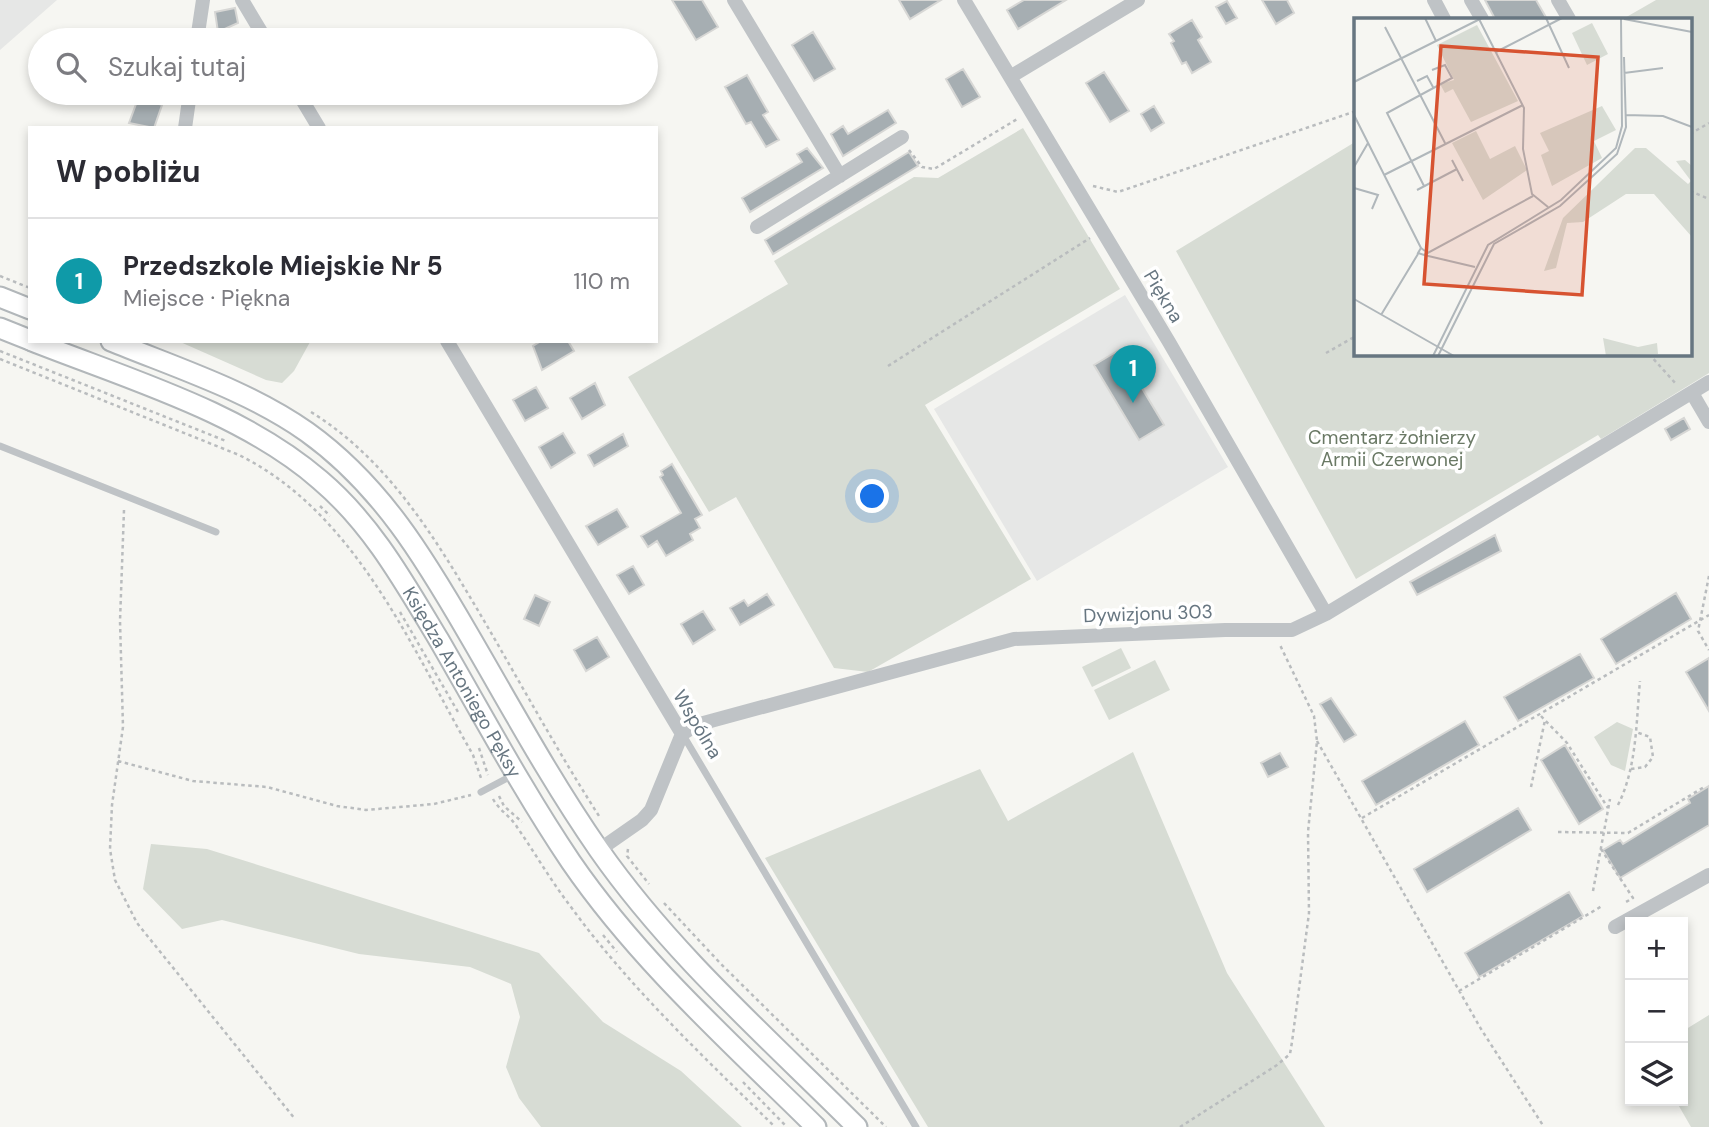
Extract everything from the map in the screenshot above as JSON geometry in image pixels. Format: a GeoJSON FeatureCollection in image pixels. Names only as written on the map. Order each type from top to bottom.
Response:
{"type":"FeatureCollection","features":[{"type":"Feature","properties":{"kind":"main road"},"geometry":{"type":"LineString","coordinates":[[0,297],[28,308]]}},
{"type":"Feature","properties":{"kind":"main road","name":"Księdza Antoniego Pęksy"},"geometry":{"type":"LineString","coordinates":[[0,328],[28,340]]}},
{"type":"Feature","properties":{"kind":"main road","name":"Księdza Antoniego Pęksy"},"geometry":{"type":"LineString","coordinates":[[36,343],[224,419],[274,445],[319,478],[348,506],[392,561],[572,863],[622,929],[657,968],[816,1127]]}},
{"type":"Feature","properties":{"kind":"main road","name":"Księdza Antoniego Pęksy"},"geometry":{"type":"LineString","coordinates":[[120,343],[150,349],[288,420],[341,459],[384,503],[416,546],[565,800],[599,850],[689,960],[857,1127]]}},
{"type":"Feature","properties":{"kind":"street"},"geometry":{"type":"LineString","coordinates":[[199,28],[203,0]]}},
{"type":"Feature","properties":{"kind":"street"},"geometry":{"type":"LineString","coordinates":[[242,0],[259,28]]}},
{"type":"Feature","properties":{"kind":"street"},"geometry":{"type":"LineString","coordinates":[[734,0],[840,176]]}},
{"type":"Feature","properties":{"kind":"street","name":"Piękna"},"geometry":{"type":"LineString","coordinates":[[964,0],[1325,614]]}},
{"type":"Feature","properties":{"kind":"street"},"geometry":{"type":"LineString","coordinates":[[1010,77],[1138,0]]}},
{"type":"Feature","properties":{"kind":"street"},"geometry":{"type":"LineString","coordinates":[[1434,0],[1443,18]]}},
{"type":"Feature","properties":{"kind":"street"},"geometry":{"type":"LineString","coordinates":[[1471,0],[1481,18]]}},
{"type":"Feature","properties":{"kind":"street"},"geometry":{"type":"LineString","coordinates":[[1558,0],[1568,18]]}},
{"type":"Feature","properties":{"kind":"street"},"geometry":{"type":"LineString","coordinates":[[184,126],[188,105]]}},
{"type":"Feature","properties":{"kind":"street"},"geometry":{"type":"LineString","coordinates":[[305,105],[318,126]]}},
{"type":"Feature","properties":{"kind":"street"},"geometry":{"type":"LineString","coordinates":[[757,227],[902,138]]}},
{"type":"Feature","properties":{"kind":"street","name":"Wspólna"},"geometry":{"type":"LineString","coordinates":[[448,343],[682,734]]}},
{"type":"Feature","properties":{"kind":"street","name":"Dywizjonu 303"},"geometry":{"type":"LineString","coordinates":[[682,734],[696,725],[843,688],[1014,639],[1292,630],[1325,614],[1709,382]]}},
{"type":"Feature","properties":{"kind":"street"},"geometry":{"type":"LineString","coordinates":[[1689,394],[1709,422]]}},
{"type":"Feature","properties":{"kind":"street"},"geometry":{"type":"LineString","coordinates":[[599,850],[623,835],[651,810],[682,734]]}},
{"type":"Feature","properties":{"kind":"street"},"geometry":{"type":"LineString","coordinates":[[1615,927],[1709,876]]}},
{"type":"Feature","properties":{"kind":"lane"},"geometry":{"type":"LineString","coordinates":[[0,446],[216,532]]}},
{"type":"Feature","properties":{"kind":"lane","name":"Wspólna"},"geometry":{"type":"LineString","coordinates":[[682,734],[916,1127]]}},
{"type":"Feature","properties":{"kind":"lane"},"geometry":{"type":"LineString","coordinates":[[488,789],[517,773]]}},
{"type":"Feature","properties":{"kind":"path"},"geometry":{"type":"LineString","coordinates":[[1073,182],[1118,192],[1354,112]]}},
{"type":"Feature","properties":{"kind":"path"},"geometry":{"type":"LineString","coordinates":[[902,138],[922,167],[934,169],[1025,115]]}},
{"type":"Feature","properties":{"kind":"path"},"geometry":{"type":"LineString","coordinates":[[1692,133],[1709,123]]}},
{"type":"Feature","properties":{"kind":"path"},"geometry":{"type":"LineString","coordinates":[[1692,192],[1709,199]]}},
{"type":"Feature","properties":{"kind":"path"},"geometry":{"type":"LineString","coordinates":[[888,366],[1102,231]]}},
{"type":"Feature","properties":{"kind":"path"},"geometry":{"type":"LineString","coordinates":[[0,276],[28,287]]}},
{"type":"Feature","properties":{"kind":"path"},"geometry":{"type":"LineString","coordinates":[[1326,353],[1354,337]]}},
{"type":"Feature","properties":{"kind":"path"},"geometry":{"type":"LineString","coordinates":[[0,351],[228,442]]}},
{"type":"Feature","properties":{"kind":"path"},"geometry":{"type":"LineString","coordinates":[[1651,355],[1689,394]]}},
{"type":"Feature","properties":{"kind":"path"},"geometry":{"type":"LineString","coordinates":[[0,359],[239,455],[270,472],[290,488],[342,539],[371,579],[473,755],[478,774],[499,810],[517,827],[571,908],[665,1017],[775,1127]]}},
{"type":"Feature","properties":{"kind":"path"},"geometry":{"type":"LineString","coordinates":[[304,407],[363,453],[411,503],[451,564],[603,821],[617,826],[629,844],[627,856],[649,885]]}},
{"type":"Feature","properties":{"kind":"path"},"geometry":{"type":"LineString","coordinates":[[125,496],[120,621],[123,727],[110,849],[115,880],[137,923],[295,1119]]}},
{"type":"Feature","properties":{"kind":"path"},"geometry":{"type":"LineString","coordinates":[[316,502],[333,519]]}},
{"type":"Feature","properties":{"kind":"path"},"geometry":{"type":"LineString","coordinates":[[1709,576],[1698,631],[1709,650]]}},
{"type":"Feature","properties":{"kind":"path"},"geometry":{"type":"LineString","coordinates":[[392,598],[459,714]]}},
{"type":"Feature","properties":{"kind":"path"},"geometry":{"type":"LineString","coordinates":[[1361,818],[1489,741],[1541,716],[1709,615]]}},
{"type":"Feature","properties":{"kind":"path"},"geometry":{"type":"LineString","coordinates":[[1180,1127],[1290,1054],[1309,913],[1308,832],[1317,741],[1314,716],[1272,630]]}},
{"type":"Feature","properties":{"kind":"path"},"geometry":{"type":"LineString","coordinates":[[1618,805],[1626,788],[1630,769],[1640,681]]}},
{"type":"Feature","properties":{"kind":"path"},"geometry":{"type":"LineString","coordinates":[[1541,716],[1567,743],[1608,808]]}},
{"type":"Feature","properties":{"kind":"path"},"geometry":{"type":"LineString","coordinates":[[1531,787],[1545,720]]}},
{"type":"Feature","properties":{"kind":"path"},"geometry":{"type":"LineString","coordinates":[[1630,769],[1645,767],[1653,757],[1650,737],[1636,732]]}},
{"type":"Feature","properties":{"kind":"path"},"geometry":{"type":"LineString","coordinates":[[473,737],[488,789],[524,825]]}},
{"type":"Feature","properties":{"kind":"path"},"geometry":{"type":"LineString","coordinates":[[1317,741],[1459,991],[1544,1127]]}},
{"type":"Feature","properties":{"kind":"path"},"geometry":{"type":"LineString","coordinates":[[118,761],[193,781],[267,787],[337,806],[366,810],[434,804],[488,789]]}},
{"type":"Feature","properties":{"kind":"path"},"geometry":{"type":"LineString","coordinates":[[1558,832],[1628,833],[1704,787]]}},
{"type":"Feature","properties":{"kind":"path"},"geometry":{"type":"LineString","coordinates":[[1593,891],[1610,799]]}},
{"type":"Feature","properties":{"kind":"path"},"geometry":{"type":"LineString","coordinates":[[1601,849],[1633,898],[1624,903]]}},
{"type":"Feature","properties":{"kind":"path"},"geometry":{"type":"LineString","coordinates":[[657,895],[721,964],[886,1127]]}},
{"type":"Feature","properties":{"kind":"path"},"geometry":{"type":"LineString","coordinates":[[1459,991],[1602,906]]}},
{"type":"Feature","properties":{"kind":"path"},"geometry":{"type":"LineString","coordinates":[[602,935],[618,954]]}},
{"type":"Feature","properties":{"kind":"path"},"geometry":{"type":"LineString","coordinates":[[739,1079],[787,1127]]}},
{"type":"Feature","properties":{"kind":"shaded area"},"geometry":{"type":"Polygon","coordinates":[[[0,0],[57,0],[0,50],[0,0]]]}},
{"type":"Feature","properties":{"kind":"shaded area"},"geometry":{"type":"Polygon","coordinates":[[[1125,295],[1228,467],[1037,581],[934,409],[1125,295]]]}},
{"type":"Feature","properties":{"kind":"green space","name":"Cmentarz żołnierzy Armii Czerwonej"},"geometry":{"type":"Polygon","coordinates":[[[1656,0],[1709,0],[1709,373],[1601,439],[1598,435],[1356,579],[1176,251],[1354,143],[1354,355],[1692,355],[1692,18],[1625,18],[1656,0]]]}},
{"type":"Feature","properties":{"kind":"green space"},"geometry":{"type":"Polygon","coordinates":[[[1023,128],[1120,289],[925,405],[1031,579],[868,672],[834,668],[736,497],[709,512],[628,377],[788,284],[774,261],[914,177],[938,178],[1023,128]]]}},
{"type":"Feature","properties":{"kind":"green space"},"geometry":{"type":"Polygon","coordinates":[[[183,343],[309,343],[294,371],[282,383],[266,380],[183,343]]]}},
{"type":"Feature","properties":{"kind":"green space"},"geometry":{"type":"Polygon","coordinates":[[[1121,648],[1131,668],[1092,687],[1082,667],[1121,648]]]}},
{"type":"Feature","properties":{"kind":"green space"},"geometry":{"type":"Polygon","coordinates":[[[1155,660],[1170,690],[1109,720],[1094,690],[1155,660]]]}},
{"type":"Feature","properties":{"kind":"green space"},"geometry":{"type":"Polygon","coordinates":[[[1617,722],[1633,729],[1625,771],[1611,765],[1594,737],[1617,722]]]}},
{"type":"Feature","properties":{"kind":"green space"},"geometry":{"type":"Polygon","coordinates":[[[1133,752],[1227,973],[1325,1127],[928,1127],[765,858],[980,769],[1008,821],[1133,752]]]}},
{"type":"Feature","properties":{"kind":"green space"},"geometry":{"type":"Polygon","coordinates":[[[151,844],[207,849],[539,953],[603,1022],[681,1071],[742,1127],[541,1127],[519,1098],[506,1067],[520,1017],[511,984],[470,967],[359,954],[222,920],[182,929],[143,889],[151,844]]]}},
{"type":"Feature","properties":{"kind":"green space"},"geometry":{"type":"Polygon","coordinates":[[[1709,1015],[1709,1127],[1691,1127],[1679,1106],[1688,1106],[1688,1028],[1709,1015]]]}},
{"type":"Feature","properties":{"kind":"building"},"geometry":{"type":"Polygon","coordinates":[[[672,0],[702,0],[718,27],[696,40],[672,0]]]}},
{"type":"Feature","properties":{"kind":"building"},"geometry":{"type":"Polygon","coordinates":[[[899,0],[941,0],[910,19],[899,0]]]}},
{"type":"Feature","properties":{"kind":"building"},"geometry":{"type":"Polygon","coordinates":[[[1024,0],[1066,0],[1018,29],[1007,10],[1024,0]]]}},
{"type":"Feature","properties":{"kind":"building"},"geometry":{"type":"Polygon","coordinates":[[[1262,0],[1287,0],[1294,13],[1276,24],[1262,0]]]}},
{"type":"Feature","properties":{"kind":"building"},"geometry":{"type":"Polygon","coordinates":[[[1485,0],[1536,0],[1546,18],[1494,18],[1485,0]]]}},
{"type":"Feature","properties":{"kind":"building"},"geometry":{"type":"Polygon","coordinates":[[[1227,1],[1237,18],[1226,24],[1216,7],[1227,1]]]}},
{"type":"Feature","properties":{"kind":"building"},"geometry":{"type":"Polygon","coordinates":[[[235,8],[238,23],[227,28],[217,28],[215,12],[235,8]]]}},
{"type":"Feature","properties":{"kind":"building"},"geometry":{"type":"Polygon","coordinates":[[[1192,20],[1202,37],[1198,40],[1211,62],[1192,73],[1186,62],[1182,64],[1169,34],[1192,20]]]}},
{"type":"Feature","properties":{"kind":"building"},"geometry":{"type":"Polygon","coordinates":[[[813,32],[835,69],[814,81],[792,45],[813,32]]]}},
{"type":"Feature","properties":{"kind":"building"},"geometry":{"type":"Polygon","coordinates":[[[963,69],[980,97],[962,107],[946,79],[963,69]]]}},
{"type":"Feature","properties":{"kind":"building"},"geometry":{"type":"Polygon","coordinates":[[[1104,72],[1129,111],[1110,122],[1086,83],[1104,72]]]}},
{"type":"Feature","properties":{"kind":"building"},"geometry":{"type":"Polygon","coordinates":[[[747,75],[768,112],[763,115],[779,140],[766,147],[751,122],[746,124],[725,87],[747,75]]]}},
{"type":"Feature","properties":{"kind":"building"},"geometry":{"type":"Polygon","coordinates":[[[136,105],[162,105],[155,126],[129,123],[136,105]]]}},
{"type":"Feature","properties":{"kind":"building"},"geometry":{"type":"Polygon","coordinates":[[[1154,106],[1164,123],[1151,131],[1141,114],[1154,106]]]}},
{"type":"Feature","properties":{"kind":"building"},"geometry":{"type":"Polygon","coordinates":[[[888,110],[896,123],[843,156],[831,134],[843,126],[848,134],[888,110]]]}},
{"type":"Feature","properties":{"kind":"building"},"geometry":{"type":"Polygon","coordinates":[[[807,148],[823,168],[750,212],[742,198],[802,162],[797,154],[807,148]]]}},
{"type":"Feature","properties":{"kind":"building"},"geometry":{"type":"Polygon","coordinates":[[[909,152],[918,166],[773,254],[765,240],[909,152]]]}},
{"type":"Feature","properties":{"kind":"building"},"geometry":{"type":"Polygon","coordinates":[[[538,343],[569,343],[574,351],[542,370],[533,346],[538,343]]]}},
{"type":"Feature","properties":{"kind":"building"},"geometry":{"type":"Polygon","coordinates":[[[1119,350],[1164,425],[1139,440],[1094,365],[1119,350]]]}},
{"type":"Feature","properties":{"kind":"building"},"geometry":{"type":"Polygon","coordinates":[[[595,383],[605,405],[582,419],[570,398],[595,383]]]}},
{"type":"Feature","properties":{"kind":"building"},"geometry":{"type":"Polygon","coordinates":[[[536,387],[548,408],[525,421],[513,400],[536,387]]]}},
{"type":"Feature","properties":{"kind":"building"},"geometry":{"type":"Polygon","coordinates":[[[1684,418],[1690,429],[1671,440],[1665,429],[1684,418]]]}},
{"type":"Feature","properties":{"kind":"building"},"geometry":{"type":"Polygon","coordinates":[[[563,433],[575,453],[551,468],[539,447],[563,433]]]}},
{"type":"Feature","properties":{"kind":"building"},"geometry":{"type":"Polygon","coordinates":[[[623,434],[628,446],[594,466],[588,455],[623,434]]]}},
{"type":"Feature","properties":{"kind":"building"},"geometry":{"type":"Polygon","coordinates":[[[672,464],[702,515],[695,519],[700,528],[690,534],[693,540],[666,556],[657,541],[648,547],[641,536],[681,513],[660,477],[663,475],[661,471],[672,464]]]}},
{"type":"Feature","properties":{"kind":"building"},"geometry":{"type":"Polygon","coordinates":[[[617,509],[628,527],[598,545],[586,526],[617,509]]]}},
{"type":"Feature","properties":{"kind":"building"},"geometry":{"type":"Polygon","coordinates":[[[1495,535],[1501,551],[1417,595],[1410,582],[1495,535]]]}},
{"type":"Feature","properties":{"kind":"building"},"geometry":{"type":"Polygon","coordinates":[[[633,566],[644,585],[629,594],[617,575],[633,566]]]}},
{"type":"Feature","properties":{"kind":"building"},"geometry":{"type":"Polygon","coordinates":[[[1676,593],[1691,619],[1616,664],[1601,639],[1676,593]]]}},
{"type":"Feature","properties":{"kind":"building"},"geometry":{"type":"Polygon","coordinates":[[[767,594],[774,605],[740,625],[730,608],[744,600],[748,606],[767,594]]]}},
{"type":"Feature","properties":{"kind":"building"},"geometry":{"type":"Polygon","coordinates":[[[535,595],[550,602],[539,626],[524,619],[535,595]]]}},
{"type":"Feature","properties":{"kind":"building"},"geometry":{"type":"Polygon","coordinates":[[[703,611],[715,630],[693,644],[681,624],[703,611]]]}},
{"type":"Feature","properties":{"kind":"building"},"geometry":{"type":"Polygon","coordinates":[[[597,637],[609,657],[586,671],[574,650],[597,637]]]}},
{"type":"Feature","properties":{"kind":"building"},"geometry":{"type":"Polygon","coordinates":[[[1580,654],[1594,678],[1518,721],[1504,697],[1580,654]]]}},
{"type":"Feature","properties":{"kind":"building"},"geometry":{"type":"Polygon","coordinates":[[[1709,658],[1709,711],[1686,672],[1709,658]]]}},
{"type":"Feature","properties":{"kind":"building"},"geometry":{"type":"Polygon","coordinates":[[[1331,698],[1356,735],[1344,742],[1320,704],[1331,698]]]}},
{"type":"Feature","properties":{"kind":"building"},"geometry":{"type":"Polygon","coordinates":[[[1465,721],[1479,745],[1376,805],[1362,781],[1465,721]]]}},
{"type":"Feature","properties":{"kind":"building"},"geometry":{"type":"Polygon","coordinates":[[[1565,745],[1603,809],[1579,824],[1541,760],[1565,745]]]}},
{"type":"Feature","properties":{"kind":"building"},"geometry":{"type":"Polygon","coordinates":[[[1280,753],[1288,767],[1268,777],[1261,763],[1280,753]]]}},
{"type":"Feature","properties":{"kind":"building"},"geometry":{"type":"Polygon","coordinates":[[[1709,786],[1709,825],[1620,878],[1603,850],[1620,840],[1623,844],[1690,803],[1688,799],[1709,786]]]}},
{"type":"Feature","properties":{"kind":"building"},"geometry":{"type":"Polygon","coordinates":[[[1518,808],[1531,830],[1427,892],[1414,869],[1518,808]]]}},
{"type":"Feature","properties":{"kind":"building"},"geometry":{"type":"Polygon","coordinates":[[[1569,892],[1583,916],[1479,977],[1465,953],[1569,892]]]}},
{"type":"Feature","properties":{"kind":"place","name":"Przedszkole Miejskie Nr 5"},"geometry":{"type":"Point","coordinates":[1133,403]}}]}
